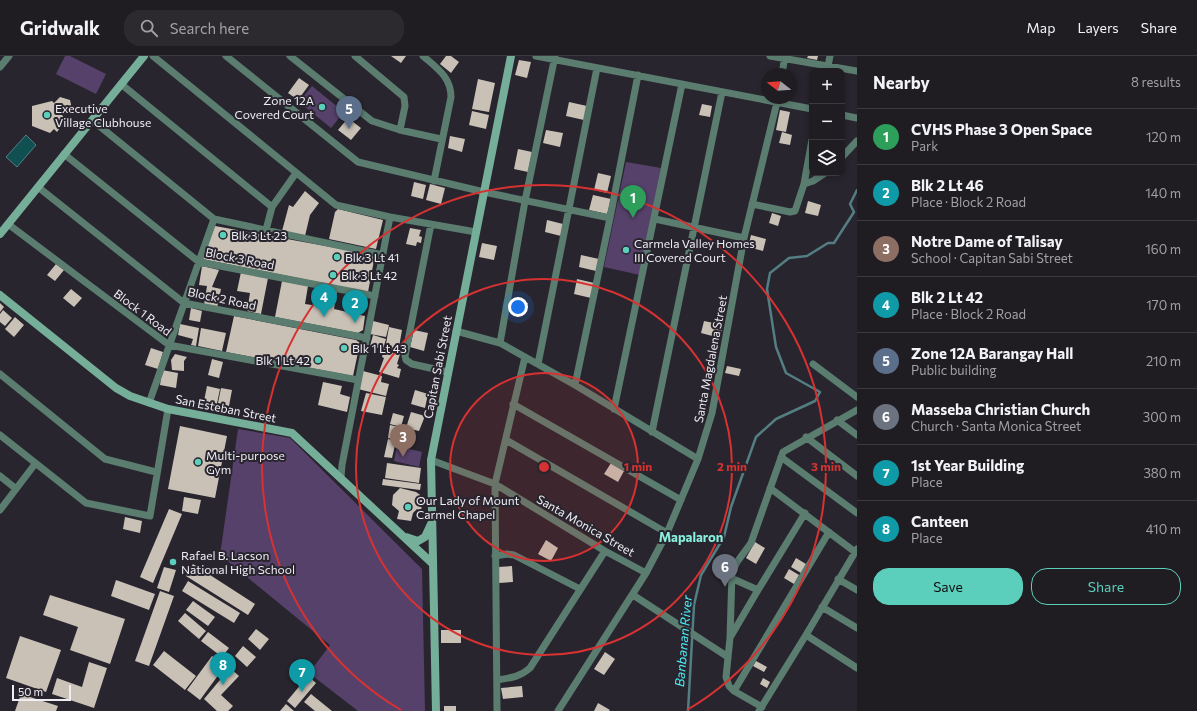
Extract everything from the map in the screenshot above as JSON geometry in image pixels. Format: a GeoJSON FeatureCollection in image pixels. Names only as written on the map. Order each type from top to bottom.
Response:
{"type":"FeatureCollection","features":[{"type":"Feature","properties":{"kind":"street"},"geometry":{"type":"LineString","coordinates":[[0,67],[9,56]]}},
{"type":"Feature","properties":{"kind":"street"},"geometry":{"type":"LineString","coordinates":[[0,234],[144,56]]}},
{"type":"Feature","properties":{"kind":"street"},"geometry":{"type":"LineString","coordinates":[[153,56],[336,205],[390,217],[476,232]]}},
{"type":"Feature","properties":{"kind":"street"},"geometry":{"type":"LineString","coordinates":[[226,56],[351,157],[369,165],[484,192],[610,218]]}},
{"type":"Feature","properties":{"kind":"street"},"geometry":{"type":"LineString","coordinates":[[290,56],[372,121],[400,130],[441,139]]}},
{"type":"Feature","properties":{"kind":"street"},"geometry":{"type":"LineString","coordinates":[[355,56],[404,96],[405,106],[400,130]]}},
{"type":"Feature","properties":{"kind":"street"},"geometry":{"type":"LineString","coordinates":[[423,56],[446,77],[451,86],[451,97],[441,139],[434,181]]}},
{"type":"Feature","properties":{"kind":"street","name":"Capitan Sabi Street"},"geometry":{"type":"LineString","coordinates":[[436,711],[431,460],[510,56]]}},
{"type":"Feature","properties":{"kind":"street"},"geometry":{"type":"LineString","coordinates":[[536,56],[555,58],[597,68],[722,92],[761,98]]}},
{"type":"Feature","properties":{"kind":"street"},"geometry":{"type":"LineString","coordinates":[[770,56],[785,57],[828,66],[857,70]]}},
{"type":"Feature","properties":{"kind":"street"},"geometry":{"type":"LineString","coordinates":[[828,66],[830,56]]}},
{"type":"Feature","properties":{"kind":"street"},"geometry":{"type":"LineString","coordinates":[[783,68],[785,57]]}},
{"type":"Feature","properties":{"kind":"street"},"geometry":{"type":"LineString","coordinates":[[500,343],[525,201],[555,58]]}},
{"type":"Feature","properties":{"kind":"street"},"geometry":{"type":"LineString","coordinates":[[538,364],[597,68]]}},
{"type":"Feature","properties":{"kind":"street"},"geometry":{"type":"LineString","coordinates":[[575,385],[638,76]]}},
{"type":"Feature","properties":{"kind":"street"},"geometry":{"type":"LineString","coordinates":[[121,84],[272,207]]}},
{"type":"Feature","properties":{"kind":"street"},"geometry":{"type":"LineString","coordinates":[[614,409],[655,220],[682,84]]}},
{"type":"Feature","properties":{"kind":"street"},"geometry":{"type":"LineString","coordinates":[[652,432],[722,92]]}},
{"type":"Feature","properties":{"kind":"street","name":"Santa Magdalena Street"},"geometry":{"type":"LineString","coordinates":[[558,711],[646,573],[668,533],[698,459],[712,413],[744,238],[777,104]]}},
{"type":"Feature","properties":{"kind":"street"},"geometry":{"type":"LineString","coordinates":[[793,104],[809,108]]}},
{"type":"Feature","properties":{"kind":"street"},"geometry":{"type":"LineString","coordinates":[[845,116],[857,118]]}},
{"type":"Feature","properties":{"kind":"street"},"geometry":{"type":"LineString","coordinates":[[92,120],[214,219],[383,255]]}},
{"type":"Feature","properties":{"kind":"street"},"geometry":{"type":"LineString","coordinates":[[845,154],[857,141]]}},
{"type":"Feature","properties":{"kind":"street","name":"Block 3 Road"},"geometry":{"type":"LineString","coordinates":[[64,154],[199,262],[375,296]]}},
{"type":"Feature","properties":{"kind":"street"},"geometry":{"type":"LineString","coordinates":[[752,204],[790,212],[795,211],[804,184],[809,156]]}},
{"type":"Feature","properties":{"kind":"street"},"geometry":{"type":"LineString","coordinates":[[266,230],[272,207],[296,173]]}},
{"type":"Feature","properties":{"kind":"street"},"geometry":{"type":"LineString","coordinates":[[804,184],[813,182],[821,176]]}},
{"type":"Feature","properties":{"kind":"street","name":"Block 2 Road"},"geometry":{"type":"LineString","coordinates":[[38,187],[184,303],[367,338]]}},
{"type":"Feature","properties":{"kind":"street"},"geometry":{"type":"LineString","coordinates":[[341,477],[342,464],[390,217]]}},
{"type":"Feature","properties":{"kind":"street"},"geometry":{"type":"LineString","coordinates":[[149,403],[214,219]]}},
{"type":"Feature","properties":{"kind":"street"},"geometry":{"type":"LineString","coordinates":[[655,220],[744,238]]}},
{"type":"Feature","properties":{"kind":"street","name":"Block 1 Road"},"geometry":{"type":"LineString","coordinates":[[8,224],[169,345],[358,380]]}},
{"type":"Feature","properties":{"kind":"street"},"geometry":{"type":"LineString","coordinates":[[431,224],[405,356],[406,360],[412,364],[448,372]]}},
{"type":"Feature","properties":{"kind":"street","name":"San Esteban Street"},"geometry":{"type":"LineString","coordinates":[[0,295],[116,388],[130,396],[168,409],[292,433],[433,564]]}},
{"type":"Feature","properties":{"kind":"street"},"geometry":{"type":"LineString","coordinates":[[456,331],[500,343],[575,385],[698,459]]}},
{"type":"Feature","properties":{"kind":"street"},"geometry":{"type":"LineString","coordinates":[[497,711],[494,484],[506,440],[513,404],[525,357]]}},
{"type":"Feature","properties":{"kind":"street"},"geometry":{"type":"LineString","coordinates":[[813,364],[857,397]]}},
{"type":"Feature","properties":{"kind":"street"},"geometry":{"type":"LineString","coordinates":[[0,374],[105,459],[156,472]]}},
{"type":"Feature","properties":{"kind":"street"},"geometry":{"type":"LineString","coordinates":[[513,404],[681,500]]}},
{"type":"Feature","properties":{"kind":"street"},"geometry":{"type":"LineString","coordinates":[[0,435],[86,503],[150,516],[156,472],[168,409]]}},
{"type":"Feature","properties":{"kind":"street"},"geometry":{"type":"LineString","coordinates":[[770,488],[856,550],[760,709],[734,691],[727,681],[730,638],[731,578],[737,562],[750,544],[781,457],[784,452],[806,437],[857,410]]}},
{"type":"Feature","properties":{"kind":"street"},"geometry":{"type":"LineString","coordinates":[[837,420],[857,435]]}},
{"type":"Feature","properties":{"kind":"street"},"geometry":{"type":"LineString","coordinates":[[806,437],[857,476]]}},
{"type":"Feature","properties":{"kind":"street"},"geometry":{"type":"LineString","coordinates":[[506,440],[668,533]]}},
{"type":"Feature","properties":{"kind":"street"},"geometry":{"type":"LineString","coordinates":[[781,457],[857,513]]}},
{"type":"Feature","properties":{"kind":"street","name":"Santa Monica Street"},"geometry":{"type":"LineString","coordinates":[[431,460],[494,484],[605,551],[646,573]]}},
{"type":"Feature","properties":{"kind":"street"},"geometry":{"type":"LineString","coordinates":[[0,510],[15,488],[35,464]]}},
{"type":"Feature","properties":{"kind":"street"},"geometry":{"type":"LineString","coordinates":[[0,476],[15,488]]}},
{"type":"Feature","properties":{"kind":"street"},"geometry":{"type":"LineString","coordinates":[[730,638],[805,513]]}},
{"type":"Feature","properties":{"kind":"street"},"geometry":{"type":"LineString","coordinates":[[402,535],[418,541],[425,537],[430,529],[432,520]]}},
{"type":"Feature","properties":{"kind":"street"},"geometry":{"type":"LineString","coordinates":[[734,691],[829,532]]}},
{"type":"Feature","properties":{"kind":"street"},"geometry":{"type":"LineString","coordinates":[[497,680],[516,677],[523,674],[530,668],[605,551]]}},
{"type":"Feature","properties":{"kind":"street"},"geometry":{"type":"LineString","coordinates":[[495,556],[514,555],[580,589]]}},
{"type":"Feature","properties":{"kind":"street"},"geometry":{"type":"LineString","coordinates":[[731,578],[758,590]]}},
{"type":"Feature","properties":{"kind":"street"},"geometry":{"type":"LineString","coordinates":[[838,579],[857,590]]}},
{"type":"Feature","properties":{"kind":"street"},"geometry":{"type":"LineString","coordinates":[[633,594],[728,657]]}},
{"type":"Feature","properties":{"kind":"street"},"geometry":{"type":"LineString","coordinates":[[822,607],[857,628]]}},
{"type":"Feature","properties":{"kind":"street"},"geometry":{"type":"LineString","coordinates":[[806,635],[857,668]]}},
{"type":"Feature","properties":{"kind":"shaded area"},"geometry":{"type":"Polygon","coordinates":[[[65,56],[70,56],[106,74],[96,94],[56,74],[65,56]]]}},
{"type":"Feature","properties":{"kind":"shaded area","name":"Zone 12A Covered Court"},"geometry":{"type":"Polygon","coordinates":[[[312,86],[344,112],[331,128],[299,102],[312,86]]]}},
{"type":"Feature","properties":{"kind":"shaded area"},"geometry":{"type":"Polygon","coordinates":[[[626,162],[661,168],[640,275],[604,267],[626,162]]]}},
{"type":"Feature","properties":{"kind":"shaded area"},"geometry":{"type":"Polygon","coordinates":[[[238,429],[290,438],[422,569],[425,711],[358,711],[309,673],[330,645],[220,555],[238,429]]]}},
{"type":"Feature","properties":{"kind":"shaded area"},"geometry":{"type":"Polygon","coordinates":[[[397,446],[422,452],[419,467],[394,461],[397,446]]]}},
{"type":"Feature","properties":{"kind":"water"},"geometry":{"type":"Polygon","coordinates":[[[26,135],[36,145],[17,167],[6,157],[26,135]]]}},
{"type":"Feature","properties":{"kind":"building"},"geometry":{"type":"Polygon","coordinates":[[[391,56],[406,56],[401,63],[391,56]]]}},
{"type":"Feature","properties":{"kind":"building"},"geometry":{"type":"Polygon","coordinates":[[[446,56],[451,56],[459,62],[451,73],[440,64],[446,56]]]}},
{"type":"Feature","properties":{"kind":"building"},"geometry":{"type":"Polygon","coordinates":[[[808,56],[818,56],[817,60],[807,58],[808,56]]]}},
{"type":"Feature","properties":{"kind":"building"},"geometry":{"type":"Polygon","coordinates":[[[519,60],[531,62],[527,78],[515,75],[519,60]]]}},
{"type":"Feature","properties":{"kind":"building"},"geometry":{"type":"Polygon","coordinates":[[[299,78],[309,85],[298,100],[288,93],[299,78]]]}},
{"type":"Feature","properties":{"kind":"building"},"geometry":{"type":"Polygon","coordinates":[[[478,79],[495,83],[489,112],[472,109],[478,79]]]}},
{"type":"Feature","properties":{"kind":"building","name":"Executive Village Clubhouse"},"geometry":{"type":"Polygon","coordinates":[[[60,97],[70,100],[72,109],[60,112],[64,118],[60,122],[62,125],[57,132],[54,129],[50,133],[32,126],[32,106],[52,101],[54,103],[60,97]]]}},
{"type":"Feature","properties":{"kind":"building"},"geometry":{"type":"Polygon","coordinates":[[[569,102],[587,106],[584,120],[566,116],[569,102]]]}},
{"type":"Feature","properties":{"kind":"building"},"geometry":{"type":"Polygon","coordinates":[[[702,104],[712,106],[710,117],[699,115],[702,104]]]}},
{"type":"Feature","properties":{"kind":"building"},"geometry":{"type":"Polygon","coordinates":[[[780,110],[790,112],[786,132],[776,130],[780,110]]]}},
{"type":"Feature","properties":{"kind":"building"},"geometry":{"type":"Polygon","coordinates":[[[472,111],[489,115],[486,129],[469,125],[472,111]]]}},
{"type":"Feature","properties":{"kind":"building"},"geometry":{"type":"Polygon","coordinates":[[[348,118],[361,128],[351,140],[338,130],[348,118]]]}},
{"type":"Feature","properties":{"kind":"building"},"geometry":{"type":"Polygon","coordinates":[[[546,130],[563,133],[560,147],[543,143],[546,130]]]}},
{"type":"Feature","properties":{"kind":"building"},"geometry":{"type":"Polygon","coordinates":[[[782,132],[792,135],[790,145],[779,143],[782,132]]]}},
{"type":"Feature","properties":{"kind":"building"},"geometry":{"type":"Polygon","coordinates":[[[450,136],[465,139],[462,152],[448,148],[450,136]]]}},
{"type":"Feature","properties":{"kind":"building"},"geometry":{"type":"Polygon","coordinates":[[[518,149],[532,152],[528,172],[514,169],[518,149]]]}},
{"type":"Feature","properties":{"kind":"building"},"geometry":{"type":"Polygon","coordinates":[[[598,173],[611,176],[607,193],[594,190],[598,173]]]}},
{"type":"Feature","properties":{"kind":"building"},"geometry":{"type":"Polygon","coordinates":[[[414,182],[426,185],[423,199],[411,196],[414,182]]]}},
{"type":"Feature","properties":{"kind":"building"},"geometry":{"type":"Polygon","coordinates":[[[430,184],[445,188],[441,204],[426,200],[430,184]]]}},
{"type":"Feature","properties":{"kind":"building"},"geometry":{"type":"Polygon","coordinates":[[[305,191],[319,203],[310,215],[305,236],[282,231],[289,205],[293,207],[305,191]]]}},
{"type":"Feature","properties":{"kind":"building"},"geometry":{"type":"Polygon","coordinates":[[[593,195],[611,199],[607,214],[589,210],[593,195]]]}},
{"type":"Feature","properties":{"kind":"building"},"geometry":{"type":"Polygon","coordinates":[[[808,201],[821,205],[818,216],[805,213],[808,201]]]}},
{"type":"Feature","properties":{"kind":"building"},"geometry":{"type":"Polygon","coordinates":[[[338,209],[383,220],[376,249],[329,239],[335,212],[338,209]]]}},
{"type":"Feature","properties":{"kind":"building"},"geometry":{"type":"Polygon","coordinates":[[[772,213],[781,216],[778,226],[769,223],[772,213]]]}},
{"type":"Feature","properties":{"kind":"building"},"geometry":{"type":"Polygon","coordinates":[[[547,220],[563,224],[561,236],[545,232],[547,220]]]}},
{"type":"Feature","properties":{"kind":"building"},"geometry":{"type":"Polygon","coordinates":[[[215,226],[375,255],[368,292],[202,259],[215,226]]]}},
{"type":"Feature","properties":{"kind":"building"},"geometry":{"type":"Polygon","coordinates":[[[410,228],[421,230],[419,236],[422,237],[421,243],[417,242],[416,246],[406,244],[410,228]]]}},
{"type":"Feature","properties":{"kind":"building"},"geometry":{"type":"Polygon","coordinates":[[[751,235],[766,239],[763,251],[748,247],[751,235]]]}},
{"type":"Feature","properties":{"kind":"building"},"geometry":{"type":"Polygon","coordinates":[[[482,243],[497,246],[494,260],[479,257],[482,243]]]}},
{"type":"Feature","properties":{"kind":"building"},"geometry":{"type":"Polygon","coordinates":[[[581,255],[599,259],[596,271],[579,267],[581,255]]]}},
{"type":"Feature","properties":{"kind":"building"},"geometry":{"type":"Polygon","coordinates":[[[56,264],[64,270],[55,281],[47,275],[56,264]]]}},
{"type":"Feature","properties":{"kind":"building"},"geometry":{"type":"Polygon","coordinates":[[[202,266],[219,270],[212,287],[221,289],[217,308],[204,305],[207,286],[199,285],[202,266]]]}},
{"type":"Feature","properties":{"kind":"building"},"geometry":{"type":"Polygon","coordinates":[[[241,272],[268,278],[261,314],[247,311],[250,293],[237,291],[241,272]]]}},
{"type":"Feature","properties":{"kind":"building"},"geometry":{"type":"Polygon","coordinates":[[[577,279],[594,283],[591,298],[574,294],[577,279]]]}},
{"type":"Feature","properties":{"kind":"building"},"geometry":{"type":"Polygon","coordinates":[[[282,281],[308,286],[305,304],[319,306],[322,288],[337,291],[334,309],[365,316],[363,330],[358,333],[275,317],[282,281]]]}},
{"type":"Feature","properties":{"kind":"building"},"geometry":{"type":"Polygon","coordinates":[[[71,289],[82,298],[74,307],[63,298],[71,289]]]}},
{"type":"Feature","properties":{"kind":"building"},"geometry":{"type":"Polygon","coordinates":[[[513,300],[528,303],[525,314],[511,312],[513,300]]]}},
{"type":"Feature","properties":{"kind":"building"},"geometry":{"type":"Polygon","coordinates":[[[0,303],[4,307],[0,312],[0,303]]]}},
{"type":"Feature","properties":{"kind":"building"},"geometry":{"type":"Polygon","coordinates":[[[191,308],[202,311],[200,322],[189,320],[191,308]]]}},
{"type":"Feature","properties":{"kind":"building"},"geometry":{"type":"Polygon","coordinates":[[[3,310],[12,318],[5,326],[0,322],[0,314],[3,310]]]}},
{"type":"Feature","properties":{"kind":"building"},"geometry":{"type":"Polygon","coordinates":[[[234,316],[356,340],[360,343],[353,376],[226,352],[234,316]]]}},
{"type":"Feature","properties":{"kind":"building"},"geometry":{"type":"Polygon","coordinates":[[[15,317],[24,325],[14,337],[5,329],[15,317]]]}},
{"type":"Feature","properties":{"kind":"building"},"geometry":{"type":"Polygon","coordinates":[[[373,321],[389,325],[386,337],[370,334],[373,321]]]}},
{"type":"Feature","properties":{"kind":"building"},"geometry":{"type":"Polygon","coordinates":[[[704,321],[723,325],[720,338],[701,333],[704,321]]]}},
{"type":"Feature","properties":{"kind":"building"},"geometry":{"type":"Polygon","coordinates":[[[180,324],[199,328],[196,346],[191,345],[193,339],[178,335],[180,324]]]}},
{"type":"Feature","properties":{"kind":"building"},"geometry":{"type":"Polygon","coordinates":[[[389,327],[402,330],[399,347],[393,350],[386,344],[389,327]]]}},
{"type":"Feature","properties":{"kind":"building"},"geometry":{"type":"Polygon","coordinates":[[[201,328],[226,333],[222,351],[198,346],[201,328]]]}},
{"type":"Feature","properties":{"kind":"building"},"geometry":{"type":"Polygon","coordinates":[[[414,330],[428,333],[424,351],[410,347],[414,330]]]}},
{"type":"Feature","properties":{"kind":"building"},"geometry":{"type":"Polygon","coordinates":[[[373,335],[386,339],[383,349],[370,346],[373,335]]]}},
{"type":"Feature","properties":{"kind":"building"},"geometry":{"type":"Polygon","coordinates":[[[151,348],[163,352],[158,369],[145,365],[151,348]]]}},
{"type":"Feature","properties":{"kind":"building"},"geometry":{"type":"Polygon","coordinates":[[[384,349],[400,354],[397,364],[399,365],[397,368],[401,369],[399,378],[379,372],[384,358],[382,357],[384,349]]]}},
{"type":"Feature","properties":{"kind":"building"},"geometry":{"type":"Polygon","coordinates":[[[175,354],[187,357],[184,361],[184,371],[172,370],[171,360],[175,354]]]}},
{"type":"Feature","properties":{"kind":"building"},"geometry":{"type":"Polygon","coordinates":[[[212,359],[223,362],[219,378],[208,375],[212,359]]]}},
{"type":"Feature","properties":{"kind":"building"},"geometry":{"type":"Polygon","coordinates":[[[727,366],[741,369],[739,376],[725,373],[727,366]]]}},
{"type":"Feature","properties":{"kind":"building"},"geometry":{"type":"Polygon","coordinates":[[[162,370],[178,373],[176,388],[160,385],[162,370]]]}},
{"type":"Feature","properties":{"kind":"building"},"geometry":{"type":"Polygon","coordinates":[[[363,371],[382,376],[381,382],[389,384],[386,396],[358,389],[363,371]]]}},
{"type":"Feature","properties":{"kind":"building"},"geometry":{"type":"Polygon","coordinates":[[[323,382],[342,386],[340,394],[350,397],[347,412],[318,405],[323,382]]]}},
{"type":"Feature","properties":{"kind":"building"},"geometry":{"type":"Polygon","coordinates":[[[207,386],[220,389],[216,408],[203,406],[207,386]]]}},
{"type":"Feature","properties":{"kind":"building"},"geometry":{"type":"Polygon","coordinates":[[[221,388],[232,390],[229,406],[218,403],[221,388]]]}},
{"type":"Feature","properties":{"kind":"building"},"geometry":{"type":"Polygon","coordinates":[[[415,390],[428,394],[425,408],[411,404],[415,390]]]}},
{"type":"Feature","properties":{"kind":"building"},"geometry":{"type":"Polygon","coordinates":[[[366,393],[386,397],[382,415],[361,411],[366,393]]]}},
{"type":"Feature","properties":{"kind":"building"},"geometry":{"type":"Polygon","coordinates":[[[411,412],[425,416],[419,431],[406,428],[411,412]]]}},
{"type":"Feature","properties":{"kind":"building"},"geometry":{"type":"Polygon","coordinates":[[[393,413],[404,416],[401,427],[390,424],[393,413]]]}},
{"type":"Feature","properties":{"kind":"building"},"geometry":{"type":"Polygon","coordinates":[[[390,425],[411,430],[408,443],[388,438],[390,425]]]}},
{"type":"Feature","properties":{"kind":"building","name":"Multi-purpose Gym"},"geometry":{"type":"Polygon","coordinates":[[[180,426],[227,436],[215,498],[168,489],[180,426]]]}},
{"type":"Feature","properties":{"kind":"building"},"geometry":{"type":"Polygon","coordinates":[[[388,439],[396,441],[392,458],[384,457],[388,439]]]}},
{"type":"Feature","properties":{"kind":"building"},"geometry":{"type":"Polygon","coordinates":[[[387,463],[421,468],[419,483],[385,478],[387,463]]]}},
{"type":"Feature","properties":{"kind":"building"},"geometry":{"type":"Polygon","coordinates":[[[611,463],[624,471],[618,482],[604,474],[611,463]]]}},
{"type":"Feature","properties":{"kind":"building"},"geometry":{"type":"Polygon","coordinates":[[[383,479],[421,484],[420,490],[382,485],[383,479]]]}},
{"type":"Feature","properties":{"kind":"building","name":"Our Lady of Mount Carmel Chapel"},"geometry":{"type":"Polygon","coordinates":[[[400,488],[416,492],[423,497],[421,511],[417,509],[413,513],[411,521],[397,519],[399,511],[392,505],[393,495],[400,488]]]}},
{"type":"Feature","properties":{"kind":"building"},"geometry":{"type":"Polygon","coordinates":[[[184,497],[201,500],[198,514],[182,511],[184,497]]]}},
{"type":"Feature","properties":{"kind":"building"},"geometry":{"type":"Polygon","coordinates":[[[169,509],[182,514],[153,583],[140,577],[169,509]]]}},
{"type":"Feature","properties":{"kind":"building"},"geometry":{"type":"Polygon","coordinates":[[[125,517],[142,521],[140,533],[123,529],[125,517]]]}},
{"type":"Feature","properties":{"kind":"building"},"geometry":{"type":"Polygon","coordinates":[[[546,540],[558,548],[551,561],[538,554],[546,540]]]}},
{"type":"Feature","properties":{"kind":"building"},"geometry":{"type":"Polygon","coordinates":[[[755,542],[765,548],[756,564],[746,558],[755,542]]]}},
{"type":"Feature","properties":{"kind":"building"},"geometry":{"type":"Polygon","coordinates":[[[796,558],[806,564],[801,573],[791,567],[796,558]]]}},
{"type":"Feature","properties":{"kind":"building"},"geometry":{"type":"Polygon","coordinates":[[[193,564],[255,604],[248,615],[186,576],[193,564]]]}},
{"type":"Feature","properties":{"kind":"building"},"geometry":{"type":"Polygon","coordinates":[[[512,566],[513,582],[499,583],[498,567],[512,566]]]}},
{"type":"Feature","properties":{"kind":"building"},"geometry":{"type":"Polygon","coordinates":[[[164,567],[176,570],[169,592],[157,588],[164,567]]]}},
{"type":"Feature","properties":{"kind":"building"},"geometry":{"type":"Polygon","coordinates":[[[789,569],[799,575],[794,584],[784,578],[789,569]]]}},
{"type":"Feature","properties":{"kind":"building"},"geometry":{"type":"Polygon","coordinates":[[[116,580],[155,594],[149,610],[111,596],[116,580]]]}},
{"type":"Feature","properties":{"kind":"building"},"geometry":{"type":"Polygon","coordinates":[[[188,581],[240,613],[234,623],[182,591],[188,581]]]}},
{"type":"Feature","properties":{"kind":"building"},"geometry":{"type":"Polygon","coordinates":[[[160,591],[174,596],[149,666],[135,661],[160,591]]]}},
{"type":"Feature","properties":{"kind":"building"},"geometry":{"type":"Polygon","coordinates":[[[50,595],[125,619],[110,664],[70,650],[78,627],[43,615],[50,595]]]}},
{"type":"Feature","properties":{"kind":"building"},"geometry":{"type":"Polygon","coordinates":[[[193,601],[215,617],[208,626],[186,610],[193,601]]]}},
{"type":"Feature","properties":{"kind":"building"},"geometry":{"type":"Polygon","coordinates":[[[185,613],[206,631],[199,639],[178,621],[185,613]]]}},
{"type":"Feature","properties":{"kind":"building"},"geometry":{"type":"Polygon","coordinates":[[[256,629],[269,639],[260,650],[248,639],[256,629]]]}},
{"type":"Feature","properties":{"kind":"building"},"geometry":{"type":"Polygon","coordinates":[[[441,630],[461,630],[461,643],[441,643],[441,630]]]}},
{"type":"Feature","properties":{"kind":"building"},"geometry":{"type":"Polygon","coordinates":[[[208,632],[229,648],[222,657],[201,641],[208,632]]]}},
{"type":"Feature","properties":{"kind":"building"},"geometry":{"type":"Polygon","coordinates":[[[20,636],[61,650],[46,692],[6,678],[20,636]]]}},
{"type":"Feature","properties":{"kind":"building"},"geometry":{"type":"Polygon","coordinates":[[[243,646],[256,657],[247,667],[235,656],[243,646]]]}},
{"type":"Feature","properties":{"kind":"building"},"geometry":{"type":"Polygon","coordinates":[[[164,651],[196,676],[185,690],[153,665],[164,651]]]}},
{"type":"Feature","properties":{"kind":"building"},"geometry":{"type":"Polygon","coordinates":[[[605,652],[615,659],[604,675],[594,669],[605,652]]]}},
{"type":"Feature","properties":{"kind":"building"},"geometry":{"type":"Polygon","coordinates":[[[212,656],[225,666],[200,700],[187,690],[212,656]]]}},
{"type":"Feature","properties":{"kind":"building"},"geometry":{"type":"Polygon","coordinates":[[[756,661],[767,667],[764,672],[753,666],[756,661]]]}},
{"type":"Feature","properties":{"kind":"building"},"geometry":{"type":"Polygon","coordinates":[[[89,662],[107,668],[94,708],[52,694],[57,678],[82,687],[89,662]]]}},
{"type":"Feature","properties":{"kind":"building"},"geometry":{"type":"Polygon","coordinates":[[[230,668],[239,676],[221,695],[233,706],[228,711],[217,711],[204,699],[230,668]]]}},
{"type":"Feature","properties":{"kind":"building"},"geometry":{"type":"Polygon","coordinates":[[[308,676],[316,683],[295,708],[287,701],[308,676]]]}},
{"type":"Feature","properties":{"kind":"building"},"geometry":{"type":"Polygon","coordinates":[[[763,678],[770,682],[767,688],[760,684],[763,678]]]}},
{"type":"Feature","properties":{"kind":"building"},"geometry":{"type":"Polygon","coordinates":[[[522,686],[523,697],[503,699],[501,688],[522,686]]]}},
{"type":"Feature","properties":{"kind":"building"},"geometry":{"type":"Polygon","coordinates":[[[21,694],[58,706],[56,711],[15,711],[21,694]]]}},
{"type":"Feature","properties":{"kind":"building"},"geometry":{"type":"Polygon","coordinates":[[[311,694],[332,711],[315,711],[304,702],[311,694]]]}},
{"type":"Feature","properties":{"kind":"building"},"geometry":{"type":"Polygon","coordinates":[[[598,703],[610,710],[594,711],[598,703]]]}},
{"type":"Feature","properties":{"kind":"building"},"geometry":{"type":"Polygon","coordinates":[[[286,704],[294,711],[280,711],[286,704]]]}},
{"type":"Feature","properties":{"kind":"building"},"geometry":{"type":"Polygon","coordinates":[[[444,706],[456,706],[456,711],[444,711],[444,706]]]}},
{"type":"Feature","properties":{"kind":"waterway","name":"Banbanan River"},"geometry":{"type":"LineString","coordinates":[[688,711],[694,605],[701,575],[724,537],[731,507],[756,437],[776,419],[815,401],[820,392],[786,373],[776,347],[767,289],[770,273],[789,258],[807,256],[828,243],[834,243],[854,212],[850,204],[857,190]]}},
{"type":"Feature","properties":{"kind":"place","name":"Zone 12A Covered Court"},"geometry":{"type":"Point","coordinates":[322,107]}},
{"type":"Feature","properties":{"kind":"place","name":"Executive Village Clubhouse"},"geometry":{"type":"Point","coordinates":[47,115]}},
{"type":"Feature","properties":{"kind":"place","name":"Zone 12A Barangay Hall"},"geometry":{"type":"Point","coordinates":[349,129]}},
{"type":"Feature","properties":{"kind":"place","name":"CVHS Phase 3 Open Space"},"geometry":{"type":"Point","coordinates":[633,218]}},
{"type":"Feature","properties":{"kind":"place","name":"Blk 3 Lt 23"},"geometry":{"type":"Point","coordinates":[223,235]}},
{"type":"Feature","properties":{"kind":"place","name":"Carmela Valley Homes III Covered Court"},"geometry":{"type":"Point","coordinates":[626,250]}},
{"type":"Feature","properties":{"kind":"place","name":"Blk 3 Lt 41"},"geometry":{"type":"Point","coordinates":[337,257]}},
{"type":"Feature","properties":{"kind":"place","name":"Blk 3 Lt 42"},"geometry":{"type":"Point","coordinates":[333,275]}},
{"type":"Feature","properties":{"kind":"place","name":"Blk 2 Lt 42"},"geometry":{"type":"Point","coordinates":[324,317]}},
{"type":"Feature","properties":{"kind":"place","name":"Blk 2 Lt 46"},"geometry":{"type":"Point","coordinates":[355,323]}},
{"type":"Feature","properties":{"kind":"place","name":"Blk 1 Lt 43"},"geometry":{"type":"Point","coordinates":[344,348]}},
{"type":"Feature","properties":{"kind":"place","name":"Blk 1 Lt 42"},"geometry":{"type":"Point","coordinates":[318,360]}},
{"type":"Feature","properties":{"kind":"place","name":"Notre Dame of Talisay"},"geometry":{"type":"Point","coordinates":[403,457]}},
{"type":"Feature","properties":{"kind":"place","name":"Multi-purpose Gym"},"geometry":{"type":"Point","coordinates":[198,462]}},
{"type":"Feature","properties":{"kind":"place","name":"Our Lady of Mount Carmel Chapel"},"geometry":{"type":"Point","coordinates":[408,507]}},
{"type":"Feature","properties":{"kind":"place","name":"Rafael B. Lacson National High School"},"geometry":{"type":"Point","coordinates":[173,562]}},
{"type":"Feature","properties":{"kind":"place","name":"Masseba Christian Church"},"geometry":{"type":"Point","coordinates":[725,587]}},
{"type":"Feature","properties":{"kind":"place","name":"Canteen"},"geometry":{"type":"Point","coordinates":[223,685]}},
{"type":"Feature","properties":{"kind":"place","name":"1st Year Building"},"geometry":{"type":"Point","coordinates":[302,692]}},
{"type":"Feature","properties":{"kind":"district","name":"Mapalaron"},"geometry":{"type":"Point","coordinates":[691,537]}}]}
